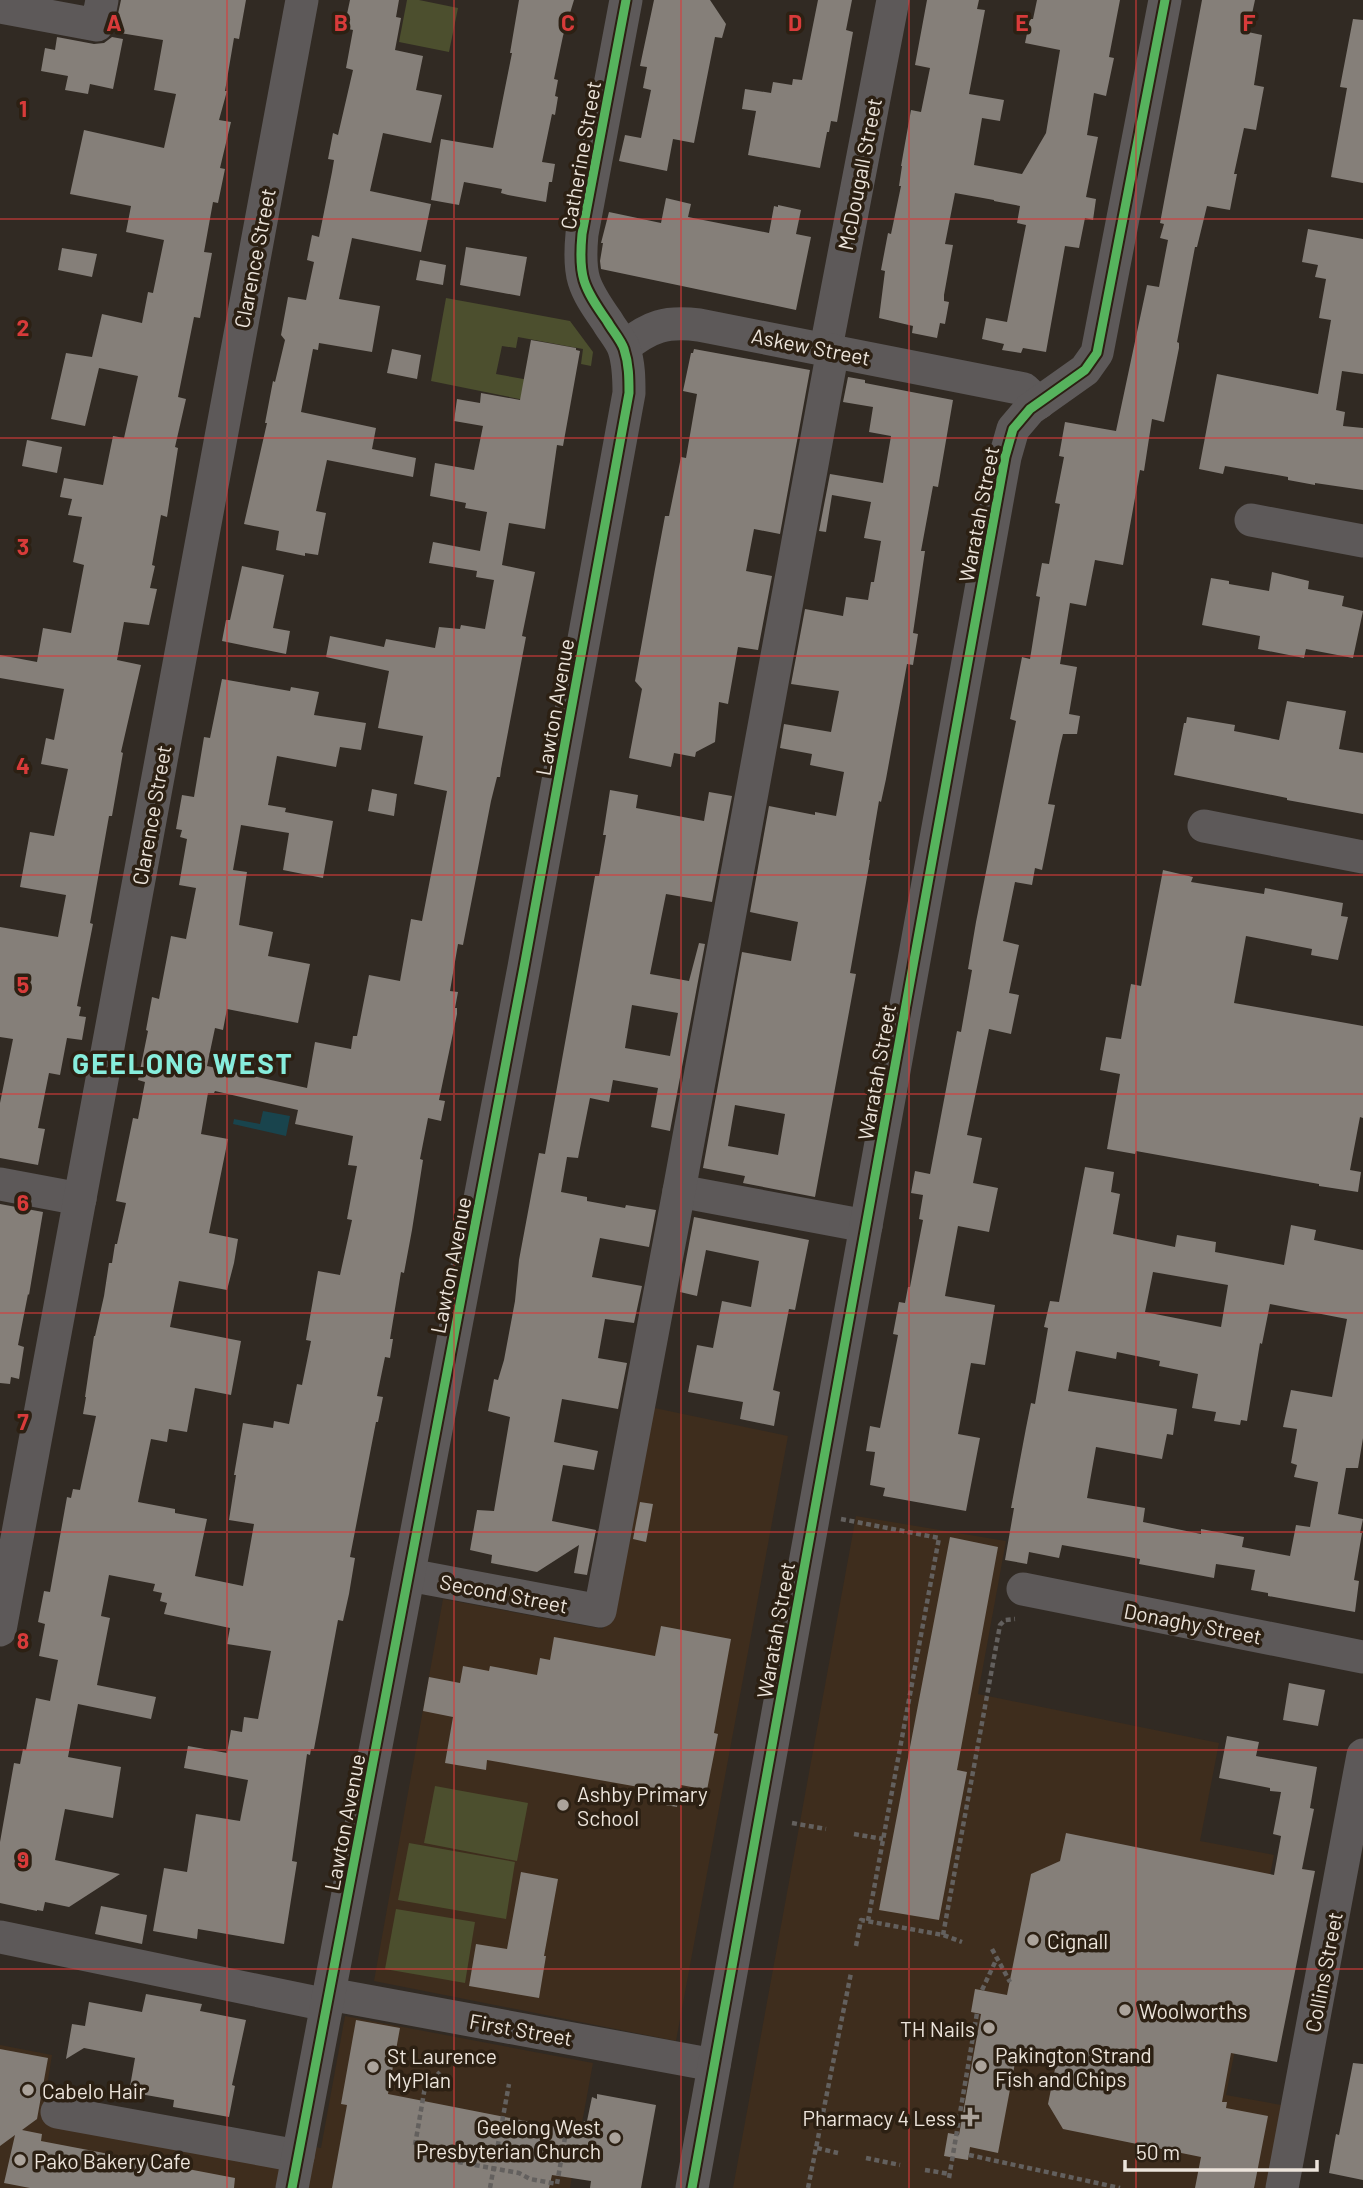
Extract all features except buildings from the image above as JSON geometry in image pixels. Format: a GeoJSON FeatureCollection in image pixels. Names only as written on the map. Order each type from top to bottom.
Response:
{"type":"FeatureCollection","features":[{"type":"Feature","properties":{"kind":"street"},"geometry":{"type":"LineString","coordinates":[[0,7],[97,25],[102,0]]}},
{"type":"Feature","properties":{"kind":"street","name":"Clarence Street"},"geometry":{"type":"LineString","coordinates":[[0,1630],[8,1547],[80,1199],[302,0]]}},
{"type":"Feature","properties":{"kind":"street","name":"Catherine Street"},"geometry":{"type":"LineString","coordinates":[[624,347],[582,281],[580,259],[582,234],[626,0]]}},
{"type":"Feature","properties":{"kind":"street","name":"McDougall Street"},"geometry":{"type":"LineString","coordinates":[[600,1611],[679,1191],[892,0]]}},
{"type":"Feature","properties":{"kind":"street","name":"Waratah Street"},"geometry":{"type":"LineString","coordinates":[[692,2188],[1005,457],[1013,429],[1030,408],[1085,370],[1097,353],[1165,0]]}},
{"type":"Feature","properties":{"kind":"street","name":"Askew Street"},"geometry":{"type":"LineString","coordinates":[[624,347],[640,334],[677,322],[829,349],[1024,389],[1039,403]]}},
{"type":"Feature","properties":{"kind":"street","name":"Lawton Avenue"},"geometry":{"type":"LineString","coordinates":[[292,2188],[524,967],[629,394],[629,369],[624,347]]}},
{"type":"Feature","properties":{"kind":"street"},"geometry":{"type":"LineString","coordinates":[[1251,520],[1363,541]]}},
{"type":"Feature","properties":{"kind":"street"},"geometry":{"type":"LineString","coordinates":[[1205,826],[1363,857]]}},
{"type":"Feature","properties":{"kind":"street"},"geometry":{"type":"LineString","coordinates":[[0,1184],[80,1199]]}},
{"type":"Feature","properties":{"kind":"street"},"geometry":{"type":"LineString","coordinates":[[679,1191],[866,1226]]}},
{"type":"Feature","properties":{"kind":"street","name":"Second Street"},"geometry":{"type":"LineString","coordinates":[[409,1575],[600,1611]]}},
{"type":"Feature","properties":{"kind":"street","name":"Donaghy Street"},"geometry":{"type":"LineString","coordinates":[[1019,1604],[1363,1657]]}},
{"type":"Feature","properties":{"kind":"street","name":"Collins Street"},"geometry":{"type":"LineString","coordinates":[[1282,2188],[1363,1755]]}},
{"type":"Feature","properties":{"kind":"street","name":"First Street"},"geometry":{"type":"LineString","coordinates":[[0,1937],[328,1999],[714,2065]]}},
{"type":"Feature","properties":{"kind":"street"},"geometry":{"type":"LineString","coordinates":[[57,2112],[298,2156]]}},
{"type":"Feature","properties":{"kind":"path"},"geometry":{"type":"LineString","coordinates":[[814,1514],[939,1538],[868,1921]]}},
{"type":"Feature","properties":{"kind":"path"},"geometry":{"type":"LineString","coordinates":[[943,1935],[1000,1625],[1019,1604]]}},
{"type":"Feature","properties":{"kind":"path"},"geometry":{"type":"LineString","coordinates":[[792,1823],[826,1829]]}},
{"type":"Feature","properties":{"kind":"path"},"geometry":{"type":"LineString","coordinates":[[854,1834],[883,1839]]}},
{"type":"Feature","properties":{"kind":"path"},"geometry":{"type":"LineString","coordinates":[[856,1946],[861,1920],[943,1935],[962,1942]]}},
{"type":"Feature","properties":{"kind":"path"},"geometry":{"type":"LineString","coordinates":[[992,1949],[1010,1982]]}},
{"type":"Feature","properties":{"kind":"path"},"geometry":{"type":"LineString","coordinates":[[982,1990],[997,1958]]}},
{"type":"Feature","properties":{"kind":"path"},"geometry":{"type":"LineString","coordinates":[[808,2188],[851,1973]]}},
{"type":"Feature","properties":{"kind":"path"},"geometry":{"type":"LineString","coordinates":[[925,2170],[949,2176],[977,2013]]}},
{"type":"Feature","properties":{"kind":"path"},"geometry":{"type":"LineString","coordinates":[[415,2145],[425,2087],[440,2072]]}},
{"type":"Feature","properties":{"kind":"path"},"geometry":{"type":"LineString","coordinates":[[490,2188],[509,2084]]}},
{"type":"Feature","properties":{"kind":"path"},"geometry":{"type":"LineString","coordinates":[[458,2162],[519,2173],[530,2179],[557,2184],[567,2126]]}},
{"type":"Feature","properties":{"kind":"path"},"geometry":{"type":"LineString","coordinates":[[817,2148],[838,2152]]}},
{"type":"Feature","properties":{"kind":"path"},"geometry":{"type":"LineString","coordinates":[[969,2155],[1120,2188]]}},
{"type":"Feature","properties":{"kind":"path"},"geometry":{"type":"LineString","coordinates":[[866,2158],[900,2165]]}},
{"type":"Feature","properties":{"kind":"shaded area","name":"Ashby Primary School"},"geometry":{"type":"Polygon","coordinates":[[[645,1406],[788,1436],[676,2041],[374,1981],[443,1599],[603,1629],[645,1406]]]}},
{"type":"Feature","properties":{"kind":"shaded area"},"geometry":{"type":"Polygon","coordinates":[[[856,1516],[1006,1541],[978,1694],[1219,1743],[1200,1841],[1274,1855],[1226,2095],[1287,2106],[1272,2188],[733,2188],[856,1516]]]}},
{"type":"Feature","properties":{"kind":"shaded area"},"geometry":{"type":"Polygon","coordinates":[[[345,2016],[593,2063],[570,2188],[0,2188],[0,2045],[52,2055],[45,2099],[321,2148],[345,2016]]]}},
{"type":"Feature","properties":{"kind":"green space"},"geometry":{"type":"Polygon","coordinates":[[[407,0],[458,8],[449,52],[399,42],[407,0]]]}},
{"type":"Feature","properties":{"kind":"green space"},"geometry":{"type":"Polygon","coordinates":[[[446,298],[570,321],[593,352],[591,366],[581,364],[583,349],[518,337],[516,348],[502,346],[496,374],[529,380],[554,406],[431,381],[446,298]]]}},
{"type":"Feature","properties":{"kind":"green space"},"geometry":{"type":"Polygon","coordinates":[[[435,1786],[528,1803],[517,1861],[424,1843],[435,1786]]]}},
{"type":"Feature","properties":{"kind":"green space"},"geometry":{"type":"Polygon","coordinates":[[[409,1843],[515,1862],[506,1919],[398,1900],[409,1843]]]}},
{"type":"Feature","properties":{"kind":"green space"},"geometry":{"type":"Polygon","coordinates":[[[396,1909],[475,1922],[465,1983],[385,1969],[396,1909]]]}},
{"type":"Feature","properties":{"kind":"water"},"geometry":{"type":"Polygon","coordinates":[[[263,1111],[290,1116],[286,1136],[233,1124],[234,1119],[260,1124],[263,1111]]]}},
{"type":"Feature","properties":{"kind":"cycle path"},"geometry":{"type":"LineString","coordinates":[[292,2188],[524,967],[629,393],[624,349],[587,290],[581,261],[582,234],[626,0]]}},
{"type":"Feature","properties":{"kind":"cycle path"},"geometry":{"type":"LineString","coordinates":[[692,2188],[1005,457],[1013,429],[1030,409],[1085,370],[1097,353],[1165,0]]}},
{"type":"Feature","properties":{"kind":"place","name":"Ashby Primary School"},"geometry":{"type":"Point","coordinates":[563,1805]}},
{"type":"Feature","properties":{"kind":"place","name":"Cignall"},"geometry":{"type":"Point","coordinates":[1033,1940]}},
{"type":"Feature","properties":{"kind":"place","name":"Woolworths"},"geometry":{"type":"Point","coordinates":[1125,2010]}},
{"type":"Feature","properties":{"kind":"place","name":"TH Nails"},"geometry":{"type":"Point","coordinates":[989,2028]}},
{"type":"Feature","properties":{"kind":"place","name":"Pakington Strand Fish and Chips"},"geometry":{"type":"Point","coordinates":[981,2066]}},
{"type":"Feature","properties":{"kind":"place","name":"St Laurence MyPlan"},"geometry":{"type":"Point","coordinates":[373,2067]}},
{"type":"Feature","properties":{"kind":"place","name":"Cabelo Hair"},"geometry":{"type":"Point","coordinates":[28,2090]}},
{"type":"Feature","properties":{"kind":"place","name":"Pharmacy 4 Less"},"geometry":{"type":"Point","coordinates":[970,2117]}},
{"type":"Feature","properties":{"kind":"place","name":"Geelong West Presbyterian Church"},"geometry":{"type":"Point","coordinates":[615,2138]}},
{"type":"Feature","properties":{"kind":"place","name":"Pako Bakery Cafe"},"geometry":{"type":"Point","coordinates":[20,2160]}},
{"type":"Feature","properties":{"kind":"district","name":"GEELONG WEST"},"geometry":{"type":"Point","coordinates":[183,1063]}}]}
